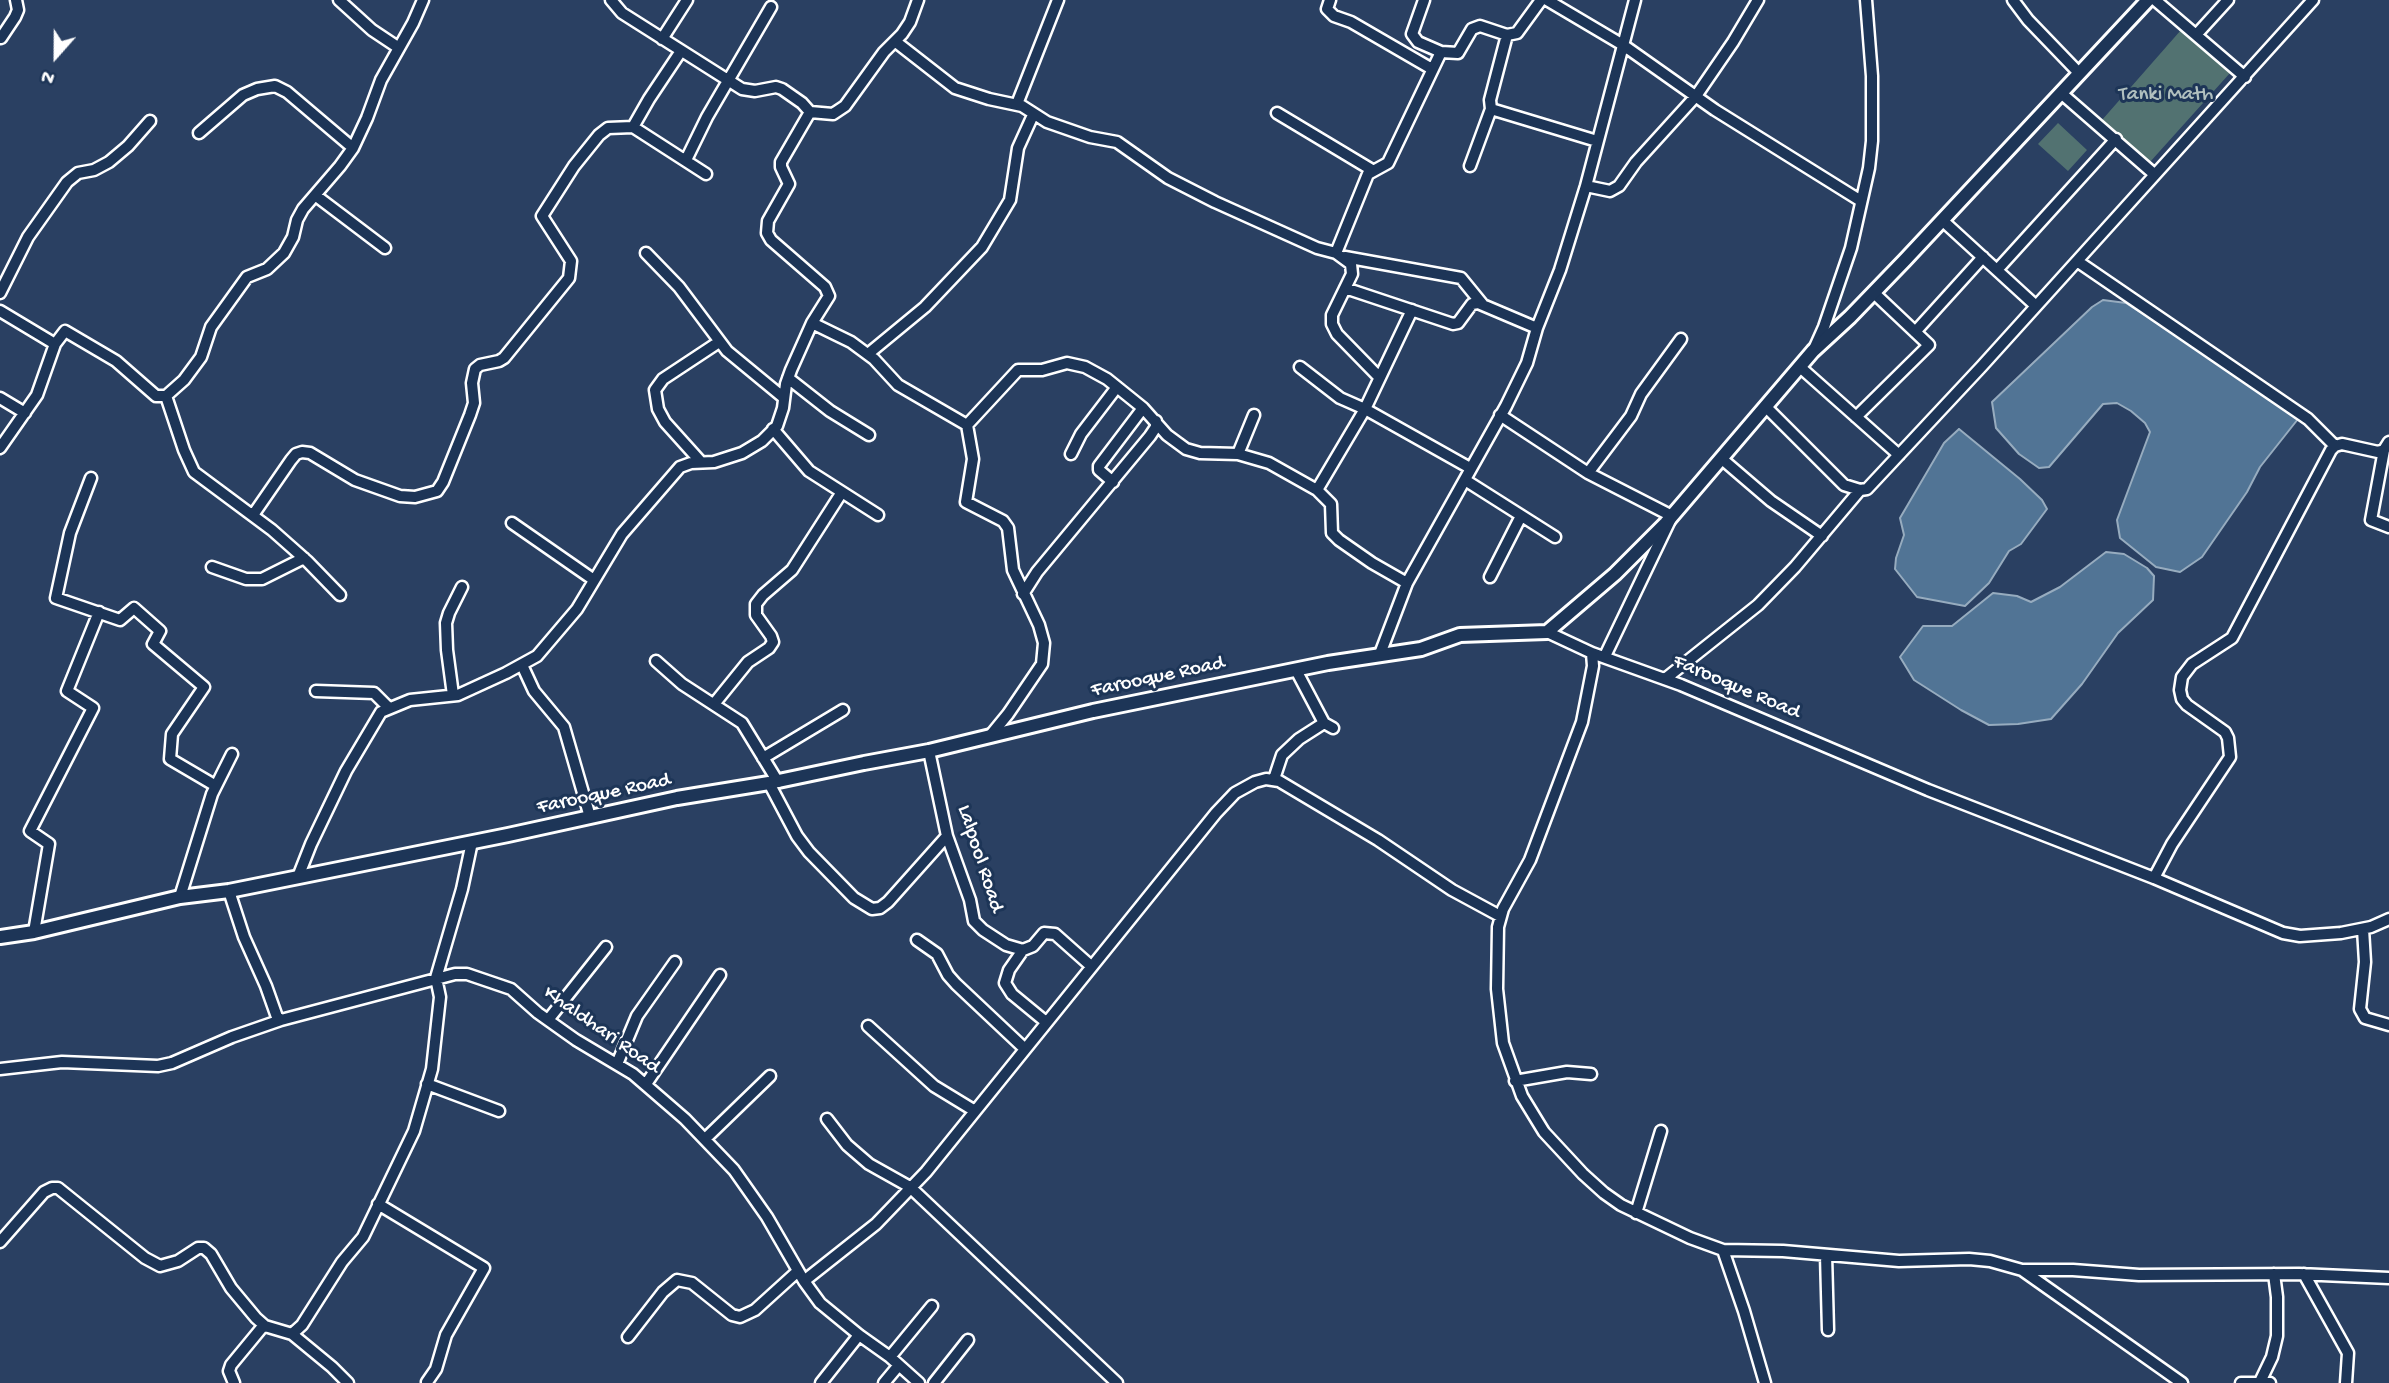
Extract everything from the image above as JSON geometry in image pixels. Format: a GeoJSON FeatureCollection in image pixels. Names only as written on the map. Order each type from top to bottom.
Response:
{"type":"FeatureCollection","features":[{"type":"Feature","properties":{"kind":"main road"},"geometry":{"type":"LineString","coordinates":[[1547,632],[1615,574],[1671,516],[1813,351],[1874,293],[2148,0]]}},
{"type":"Feature","properties":{"kind":"main road","name":"Farooque Road"},"geometry":{"type":"LineString","coordinates":[[0,937],[34,932],[180,897],[229,891],[677,798],[774,783],[864,762],[929,751],[1093,711],[1380,654],[1421,649],[1460,635],[1547,632]]}},
{"type":"Feature","properties":{"kind":"street"},"geometry":{"type":"LineString","coordinates":[[1,38],[18,10],[16,0]]}},
{"type":"Feature","properties":{"kind":"street"},"geometry":{"type":"LineString","coordinates":[[339,0],[372,30],[399,48]]}},
{"type":"Feature","properties":{"kind":"street"},"geometry":{"type":"LineString","coordinates":[[0,448],[37,395],[55,344],[65,331],[116,361],[160,398],[184,380],[201,357],[211,327],[247,277],[267,269],[284,253],[293,237],[297,220],[353,148],[381,80],[423,0]]}},
{"type":"Feature","properties":{"kind":"street"},"geometry":{"type":"LineString","coordinates":[[611,0],[622,13],[748,91],[776,87],[794,96],[810,112],[833,114],[841,111],[884,52],[910,22],[918,0]]}},
{"type":"Feature","properties":{"kind":"street"},"geometry":{"type":"LineString","coordinates":[[662,39],[687,0]]}},
{"type":"Feature","properties":{"kind":"street"},"geometry":{"type":"LineString","coordinates":[[1017,104],[1058,0]]}},
{"type":"Feature","properties":{"kind":"street"},"geometry":{"type":"LineString","coordinates":[[1330,0],[1329,12],[1432,69]]}},
{"type":"Feature","properties":{"kind":"street"},"geometry":{"type":"LineString","coordinates":[[1424,0],[1412,34],[1418,41],[1441,52],[1458,53],[1472,29],[1480,26],[1507,35],[1517,33],[1541,0]]}},
{"type":"Feature","properties":{"kind":"street"},"geometry":{"type":"LineString","coordinates":[[1547,0],[1623,45],[1714,110],[1861,201]]}},
{"type":"Feature","properties":{"kind":"street"},"geometry":{"type":"LineString","coordinates":[[1380,654],[1407,583],[1527,363],[1537,328],[1560,271],[1586,186],[1635,0]]}},
{"type":"Feature","properties":{"kind":"street"},"geometry":{"type":"LineString","coordinates":[[1586,186],[1615,190],[1636,162],[1696,96],[1758,0]]}},
{"type":"Feature","properties":{"kind":"street"},"geometry":{"type":"LineString","coordinates":[[1813,351],[1851,248],[1869,168],[1872,141],[1872,76],[1866,0]]}},
{"type":"Feature","properties":{"kind":"street"},"geometry":{"type":"LineString","coordinates":[[2013,0],[2028,20],[2079,73]]}},
{"type":"Feature","properties":{"kind":"street"},"geometry":{"type":"LineString","coordinates":[[2155,0],[2245,76]]}},
{"type":"Feature","properties":{"kind":"street"},"geometry":{"type":"LineString","coordinates":[[2196,35],[2228,0]]}},
{"type":"Feature","properties":{"kind":"street"},"geometry":{"type":"LineString","coordinates":[[1766,407],[1844,485],[1860,490],[1867,489],[2313,0]]}},
{"type":"Feature","properties":{"kind":"street"},"geometry":{"type":"LineString","coordinates":[[686,160],[707,117],[771,8]]}},
{"type":"Feature","properties":{"kind":"street"},"geometry":{"type":"LineString","coordinates":[[1470,166],[1491,109],[1490,100],[1507,35]]}},
{"type":"Feature","properties":{"kind":"street"},"geometry":{"type":"LineString","coordinates":[[895,42],[955,88],[989,99],[1017,104],[1047,122],[1117,142],[1168,177],[1225,207],[1317,248],[1461,278],[1484,305]]}},
{"type":"Feature","properties":{"kind":"street"},"geometry":{"type":"LineString","coordinates":[[633,127],[681,51]]}},
{"type":"Feature","properties":{"kind":"street"},"geometry":{"type":"LineString","coordinates":[[1277,113],[1372,170],[1380,170],[1388,163],[1441,52]]}},
{"type":"Feature","properties":{"kind":"street"},"geometry":{"type":"LineString","coordinates":[[199,133],[243,95],[275,86],[287,92],[353,148]]}},
{"type":"Feature","properties":{"kind":"street"},"geometry":{"type":"LineString","coordinates":[[2061,93],[2154,174]]}},
{"type":"Feature","properties":{"kind":"street"},"geometry":{"type":"LineString","coordinates":[[1491,109],[1597,141]]}},
{"type":"Feature","properties":{"kind":"street"},"geometry":{"type":"LineString","coordinates":[[298,877],[346,771],[381,712],[410,700],[453,695],[474,688],[537,656],[577,609],[622,534],[680,467],[714,462],[742,453],[773,429],[781,416],[788,378],[812,323],[829,296],[825,287],[771,240],[767,228],[771,215],[789,184],[781,162],[810,112]]}},
{"type":"Feature","properties":{"kind":"street"},"geometry":{"type":"LineString","coordinates":[[868,354],[925,307],[982,247],[1010,200],[1018,148],[1033,114]]}},
{"type":"Feature","properties":{"kind":"street"},"geometry":{"type":"LineString","coordinates":[[0,293],[28,237],[67,183],[78,173],[94,170],[109,162],[128,146],[150,121]]}},
{"type":"Feature","properties":{"kind":"street"},"geometry":{"type":"LineString","coordinates":[[253,515],[291,460],[302,452],[310,453],[355,480],[390,494],[415,497],[437,491],[470,415],[474,402],[472,383],[475,369],[504,358],[569,278],[571,261],[542,216],[574,166],[608,128],[633,127],[706,174]]}},
{"type":"Feature","properties":{"kind":"street"},"geometry":{"type":"LineString","coordinates":[[1997,270],[2116,139]]}},
{"type":"Feature","properties":{"kind":"street"},"geometry":{"type":"LineString","coordinates":[[1338,254],[1368,174],[1372,170]]}},
{"type":"Feature","properties":{"kind":"street"},"geometry":{"type":"LineString","coordinates":[[315,195],[385,248]]}},
{"type":"Feature","properties":{"kind":"street"},"geometry":{"type":"LineString","coordinates":[[1942,220],[2036,306]]}},
{"type":"Feature","properties":{"kind":"street"},"geometry":{"type":"LineString","coordinates":[[646,253],[691,302],[719,342],[784,398]]}},
{"type":"Feature","properties":{"kind":"street"},"geometry":{"type":"LineString","coordinates":[[1338,254],[1351,264],[1352,274],[1332,315],[1332,324],[1337,334],[1380,377]]}},
{"type":"Feature","properties":{"kind":"street"},"geometry":{"type":"LineString","coordinates":[[1915,331],[1983,257]]}},
{"type":"Feature","properties":{"kind":"street"},"geometry":{"type":"LineString","coordinates":[[2077,261],[2308,419],[2335,446]]}},
{"type":"Feature","properties":{"kind":"street"},"geometry":{"type":"LineString","coordinates":[[1345,288],[1453,324],[1458,323],[1472,304],[1478,303],[1537,328]]}},
{"type":"Feature","properties":{"kind":"street"},"geometry":{"type":"LineString","coordinates":[[1856,417],[1929,345],[1874,293]]}},
{"type":"Feature","properties":{"kind":"street"},"geometry":{"type":"LineString","coordinates":[[1318,490],[1365,409],[1412,310]]}},
{"type":"Feature","properties":{"kind":"street"},"geometry":{"type":"LineString","coordinates":[[0,311],[55,344]]}},
{"type":"Feature","properties":{"kind":"street"},"geometry":{"type":"LineString","coordinates":[[812,323],[851,342],[868,354],[898,384],[967,425]]}},
{"type":"Feature","properties":{"kind":"street"},"geometry":{"type":"LineString","coordinates":[[1588,473],[1631,416],[1641,394],[1681,339]]}},
{"type":"Feature","properties":{"kind":"street"},"geometry":{"type":"LineString","coordinates":[[701,462],[665,422],[658,409],[655,390],[663,379],[719,342]]}},
{"type":"Feature","properties":{"kind":"street"},"geometry":{"type":"LineString","coordinates":[[990,737],[1018,700],[1044,657],[1044,643],[1038,625],[1013,570],[1008,528],[1003,521],[966,502],[973,459],[967,425],[1018,370],[1042,370],[1067,363],[1085,367],[1097,372],[1143,408],[1167,435],[1186,449],[1200,453],[1238,454],[1269,463],[1318,490],[1331,504],[1332,533],[1339,540],[1407,583]]}},
{"type":"Feature","properties":{"kind":"street"},"geometry":{"type":"LineString","coordinates":[[1300,367],[1340,398],[1365,409],[1470,468]]}},
{"type":"Feature","properties":{"kind":"street"},"geometry":{"type":"LineString","coordinates":[[1800,367],[1899,455]]}},
{"type":"Feature","properties":{"kind":"street"},"geometry":{"type":"LineString","coordinates":[[788,378],[830,411],[869,435]]}},
{"type":"Feature","properties":{"kind":"street"},"geometry":{"type":"LineString","coordinates":[[1071,454],[1081,434],[1117,387]]}},
{"type":"Feature","properties":{"kind":"street"},"geometry":{"type":"LineString","coordinates":[[166,396],[194,472],[253,515],[304,558],[340,596]]}},
{"type":"Feature","properties":{"kind":"street"},"geometry":{"type":"LineString","coordinates":[[0,398],[25,413]]}},
{"type":"Feature","properties":{"kind":"street"},"geometry":{"type":"LineString","coordinates":[[1113,482],[1099,470],[1099,466],[1143,408]]}},
{"type":"Feature","properties":{"kind":"street"},"geometry":{"type":"LineString","coordinates":[[1238,454],[1254,415]]}},
{"type":"Feature","properties":{"kind":"street"},"geometry":{"type":"LineString","coordinates":[[1500,415],[1588,473],[1671,516],[1605,656]]}},
{"type":"Feature","properties":{"kind":"street"},"geometry":{"type":"LineString","coordinates":[[1023,594],[1029,582],[1150,436],[1156,427],[1156,421]]}},
{"type":"Feature","properties":{"kind":"street"},"geometry":{"type":"LineString","coordinates":[[773,429],[809,471],[878,515]]}},
{"type":"Feature","properties":{"kind":"street"},"geometry":{"type":"LineString","coordinates":[[2154,878],[2172,844],[2230,757],[2225,732],[2182,699],[2182,677],[2192,664],[2232,638],[2335,446],[2342,444],[2378,452],[2387,446]]}},
{"type":"Feature","properties":{"kind":"street"},"geometry":{"type":"LineString","coordinates":[[2387,446],[2371,520],[2389,527]]}},
{"type":"Feature","properties":{"kind":"street"},"geometry":{"type":"LineString","coordinates":[[1722,459],[1771,500],[1822,536]]}},
{"type":"Feature","properties":{"kind":"street"},"geometry":{"type":"LineString","coordinates":[[91,478],[70,533],[55,598],[120,620],[134,608],[160,631],[153,643],[204,687],[172,734],[170,758],[215,786]]}},
{"type":"Feature","properties":{"kind":"street"},"geometry":{"type":"LineString","coordinates":[[1465,480],[1555,537]]}},
{"type":"Feature","properties":{"kind":"street"},"geometry":{"type":"LineString","coordinates":[[1665,679],[1758,605],[1795,567],[1860,490]]}},
{"type":"Feature","properties":{"kind":"street"},"geometry":{"type":"LineString","coordinates":[[714,704],[748,662],[769,648],[773,642],[756,615],[756,604],[792,570],[842,492]]}},
{"type":"Feature","properties":{"kind":"street"},"geometry":{"type":"LineString","coordinates":[[1490,577],[1521,516]]}},
{"type":"Feature","properties":{"kind":"street"},"geometry":{"type":"LineString","coordinates":[[512,523],[594,580]]}},
{"type":"Feature","properties":{"kind":"street"},"geometry":{"type":"LineString","coordinates":[[212,567],[246,579],[262,579],[304,558]]}},
{"type":"Feature","properties":{"kind":"street"},"geometry":{"type":"LineString","coordinates":[[453,695],[446,623],[463,587]]}},
{"type":"Feature","properties":{"kind":"street"},"geometry":{"type":"LineString","coordinates":[[34,932],[49,844],[30,831],[93,708],[67,691],[99,612]]}},
{"type":"Feature","properties":{"kind":"street","name":"Farooque Road"},"geometry":{"type":"LineString","coordinates":[[1547,632],[1592,653],[1665,679],[1928,790],[2154,878],[2283,933],[2316,936],[2363,929],[2389,919]]}},
{"type":"Feature","properties":{"kind":"street"},"geometry":{"type":"LineString","coordinates":[[1592,653],[1593,666],[1582,722],[1530,860],[1500,916],[1497,941],[1498,1015],[1503,1043],[1515,1081],[1531,1113],[1563,1154],[1604,1193],[1636,1213],[1723,1250],[1783,1251],[1899,1261],[1990,1261],[2022,1270],[2052,1269],[2139,1275],[2274,1273],[2389,1278]]}},
{"type":"Feature","properties":{"kind":"street"},"geometry":{"type":"LineString","coordinates":[[656,661],[682,684],[742,723],[763,758],[797,836],[854,898],[872,909],[880,908],[888,902],[947,836]]}},
{"type":"Feature","properties":{"kind":"street"},"geometry":{"type":"LineString","coordinates":[[522,665],[534,691],[564,727],[590,817]]}},
{"type":"Feature","properties":{"kind":"street"},"geometry":{"type":"LineString","coordinates":[[1274,779],[1282,755],[1299,739],[1329,726],[1296,670]]}},
{"type":"Feature","properties":{"kind":"street"},"geometry":{"type":"LineString","coordinates":[[316,691],[374,693],[389,708]]}},
{"type":"Feature","properties":{"kind":"street"},"geometry":{"type":"LineString","coordinates":[[763,758],[843,710]]}},
{"type":"Feature","properties":{"kind":"street","name":"Lalpool Road"},"geometry":{"type":"LineString","coordinates":[[929,751],[947,836],[975,922],[1006,945],[1023,950]]}},
{"type":"Feature","properties":{"kind":"street"},"geometry":{"type":"LineString","coordinates":[[180,897],[215,786],[232,754]]}},
{"type":"Feature","properties":{"kind":"street"},"geometry":{"type":"LineString","coordinates":[[804,1281],[876,1224],[926,1172],[1216,813],[1236,793],[1255,782],[1274,779],[1279,781],[1378,840],[1452,891],[1500,916]]}},
{"type":"Feature","properties":{"kind":"street"},"geometry":{"type":"LineString","coordinates":[[292,1334],[302,1325],[342,1262],[363,1237],[408,1144],[432,1069],[440,997],[436,978],[462,888],[472,842]]}},
{"type":"Feature","properties":{"kind":"street"},"geometry":{"type":"LineString","coordinates":[[229,891],[244,937],[263,977],[277,1017],[281,1020]]}},
{"type":"Feature","properties":{"kind":"street"},"geometry":{"type":"LineString","coordinates":[[2363,929],[2365,962],[2360,1006],[2365,1018],[2389,1025]]}},
{"type":"Feature","properties":{"kind":"street"},"geometry":{"type":"LineString","coordinates":[[1046,1022],[1012,994],[1005,983],[1009,970],[1023,950],[1033,946],[1044,933],[1049,932],[1055,934],[1091,966]]}},
{"type":"Feature","properties":{"kind":"street"},"geometry":{"type":"LineString","coordinates":[[917,940],[937,954],[956,984],[1025,1049]]}},
{"type":"Feature","properties":{"kind":"street"},"geometry":{"type":"LineString","coordinates":[[548,1020],[606,947]]}},
{"type":"Feature","properties":{"kind":"street"},"geometry":{"type":"LineString","coordinates":[[617,1064],[637,1016],[675,962]]}},
{"type":"Feature","properties":{"kind":"street","name":"Khaldhari Road"},"geometry":{"type":"LineString","coordinates":[[0,1069],[62,1062],[158,1066],[281,1020],[436,978],[455,974],[482,977],[511,989],[576,1040],[646,1084],[705,1139],[751,1193],[820,1303],[919,1383]]}},
{"type":"Feature","properties":{"kind":"street"},"geometry":{"type":"LineString","coordinates":[[646,1084],[720,975]]}},
{"type":"Feature","properties":{"kind":"street"},"geometry":{"type":"LineString","coordinates":[[868,1026],[934,1086],[975,1111]]}},
{"type":"Feature","properties":{"kind":"street"},"geometry":{"type":"LineString","coordinates":[[1515,1081],[1567,1072],[1591,1074]]}},
{"type":"Feature","properties":{"kind":"street"},"geometry":{"type":"LineString","coordinates":[[705,1139],[771,1076]]}},
{"type":"Feature","properties":{"kind":"street"},"geometry":{"type":"LineString","coordinates":[[427,1084],[499,1111]]}},
{"type":"Feature","properties":{"kind":"street"},"geometry":{"type":"LineString","coordinates":[[827,1119],[847,1145],[869,1164],[910,1188],[1118,1383]]}},
{"type":"Feature","properties":{"kind":"street"},"geometry":{"type":"LineString","coordinates":[[1636,1213],[1661,1131]]}},
{"type":"Feature","properties":{"kind":"street"},"geometry":{"type":"LineString","coordinates":[[0,1242],[44,1192],[58,1188],[145,1258],[160,1266],[178,1261],[198,1248],[204,1248],[211,1254],[231,1288],[264,1325],[278,1332],[292,1334],[348,1383]]}},
{"type":"Feature","properties":{"kind":"street"},"geometry":{"type":"LineString","coordinates":[[378,1204],[484,1268],[446,1335],[436,1370],[428,1382]]}},
{"type":"Feature","properties":{"kind":"street"},"geometry":{"type":"LineString","coordinates":[[1723,1250],[1742,1303],[1763,1379]]}},
{"type":"Feature","properties":{"kind":"street"},"geometry":{"type":"LineString","coordinates":[[1826,1255],[1828,1330]]}},
{"type":"Feature","properties":{"kind":"street"},"geometry":{"type":"LineString","coordinates":[[628,1337],[663,1292],[677,1280],[692,1283],[732,1315],[740,1317],[755,1310],[798,1270]]}},
{"type":"Feature","properties":{"kind":"street"},"geometry":{"type":"LineString","coordinates":[[2022,1270],[2182,1383]]}},
{"type":"Feature","properties":{"kind":"street"},"geometry":{"type":"LineString","coordinates":[[2241,1383],[2265,1382],[2277,1336],[2274,1273]]}},
{"type":"Feature","properties":{"kind":"street"},"geometry":{"type":"LineString","coordinates":[[2304,1274],[2348,1353],[2346,1383]]}},
{"type":"Feature","properties":{"kind":"street"},"geometry":{"type":"LineString","coordinates":[[890,1357],[932,1306]]}},
{"type":"Feature","properties":{"kind":"street"},"geometry":{"type":"LineString","coordinates":[[234,1383],[229,1371],[231,1365],[264,1325]]}},
{"type":"Feature","properties":{"kind":"street"},"geometry":{"type":"LineString","coordinates":[[821,1383],[859,1335]]}},
{"type":"Feature","properties":{"kind":"street"},"geometry":{"type":"LineString","coordinates":[[934,1383],[968,1340]]}},
{"type":"Feature","properties":{"kind":"street"},"geometry":{"type":"LineString","coordinates":[[884,1383],[899,1365]]}},
{"type":"Feature","properties":{"kind":"green space","name":"Tanki Math"},"geometry":{"type":"Polygon","coordinates":[[[2181,30],[2230,73],[2150,162],[2102,120],[2181,30]]]}},
{"type":"Feature","properties":{"kind":"green space"},"geometry":{"type":"Polygon","coordinates":[[[2058,123],[2087,150],[2068,171],[2038,144],[2058,123]]]}},
{"type":"Feature","properties":{"kind":"water"},"geometry":{"type":"Polygon","coordinates":[[[2103,300],[2126,303],[2292,411],[2298,419],[2260,467],[2247,492],[2202,557],[2180,572],[2156,567],[2120,538],[2117,520],[2150,432],[2145,423],[2131,411],[2117,403],[2103,404],[2049,467],[2039,468],[2019,454],[1996,428],[1992,402],[2092,307],[2103,300]]]}},
{"type":"Feature","properties":{"kind":"water"},"geometry":{"type":"Polygon","coordinates":[[[1959,429],[2020,479],[2042,500],[2047,509],[2021,544],[2009,551],[1989,583],[1965,606],[1917,597],[1895,569],[1904,535],[1900,518],[1944,443],[1959,429]]]}},
{"type":"Feature","properties":{"kind":"water"},"geometry":{"type":"Polygon","coordinates":[[[2106,552],[2124,554],[2147,568],[2154,576],[2153,600],[2118,633],[2082,684],[2051,719],[1989,725],[1914,680],[1900,657],[1923,626],[1952,626],[1993,593],[2017,596],[2031,602],[2060,587],[2106,552]]]}}]}
